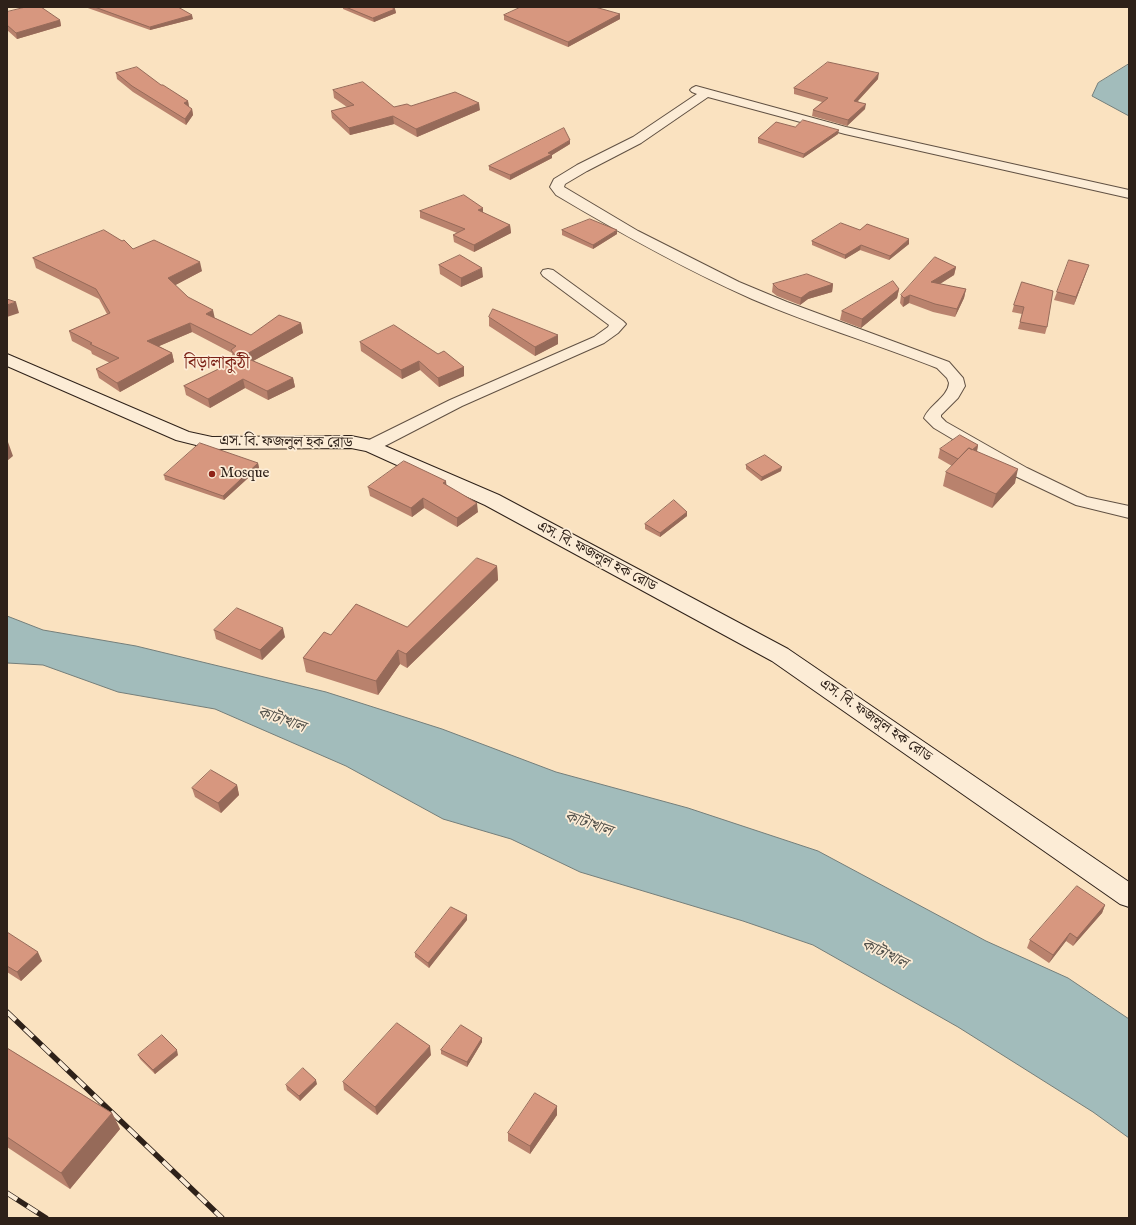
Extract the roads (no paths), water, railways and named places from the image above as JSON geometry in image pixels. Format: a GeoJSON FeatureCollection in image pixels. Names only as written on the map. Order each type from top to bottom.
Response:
{"type":"FeatureCollection","features":[{"type":"Feature","properties":{"kind":"main road","name":"এস. বি. ফজলুল হক রোড"},"geometry":{"type":"LineString","coordinates":[[7,359],[183,436],[212,443],[351,442],[371,446],[492,500],[780,655],[1129,896]]}},
{"type":"Feature","properties":{"kind":"street"},"geometry":{"type":"LineString","coordinates":[[1129,194],[845,130],[701,92],[637,140],[559,182],[557,187],[561,192],[596,213],[710,275],[761,297],[943,365],[955,378],[958,384],[956,390],[934,413],[932,418],[940,425],[1021,472],[1082,501],[1129,512]]}},
{"type":"Feature","properties":{"kind":"street"},"geometry":{"type":"LineString","coordinates":[[371,446],[456,403],[599,340],[613,330],[618,324],[548,273]]}},
{"type":"Feature","properties":{"kind":"water"},"geometry":{"type":"Polygon","coordinates":[[[1129,64],[1129,116],[1092,96],[1098,83],[1129,64]]]}},
{"type":"Feature","properties":{"kind":"water","name":"কাটাখাল"},"geometry":{"type":"Polygon","coordinates":[[[7,616],[43,630],[136,646],[326,692],[442,729],[556,772],[688,808],[818,851],[986,941],[1068,978],[1129,1019],[1129,1138],[1093,1112],[958,1027],[813,945],[743,921],[580,872],[511,839],[443,819],[346,766],[215,709],[118,692],[43,665],[7,663],[7,616]]]}},
{"type":"Feature","properties":{"kind":"railway"},"geometry":{"type":"LineString","coordinates":[[7,1012],[222,1218]]}},
{"type":"Feature","properties":{"kind":"railway"},"geometry":{"type":"LineString","coordinates":[[7,1193],[46,1218]]}},
{"type":"Feature","properties":{"kind":"place","name":"Mosque"},"geometry":{"type":"Point","coordinates":[212,474]}},
{"type":"Feature","properties":{"kind":"district","name":"বিড়ালাকুঠী"},"geometry":{"type":"Point","coordinates":[217,365]}}]}
